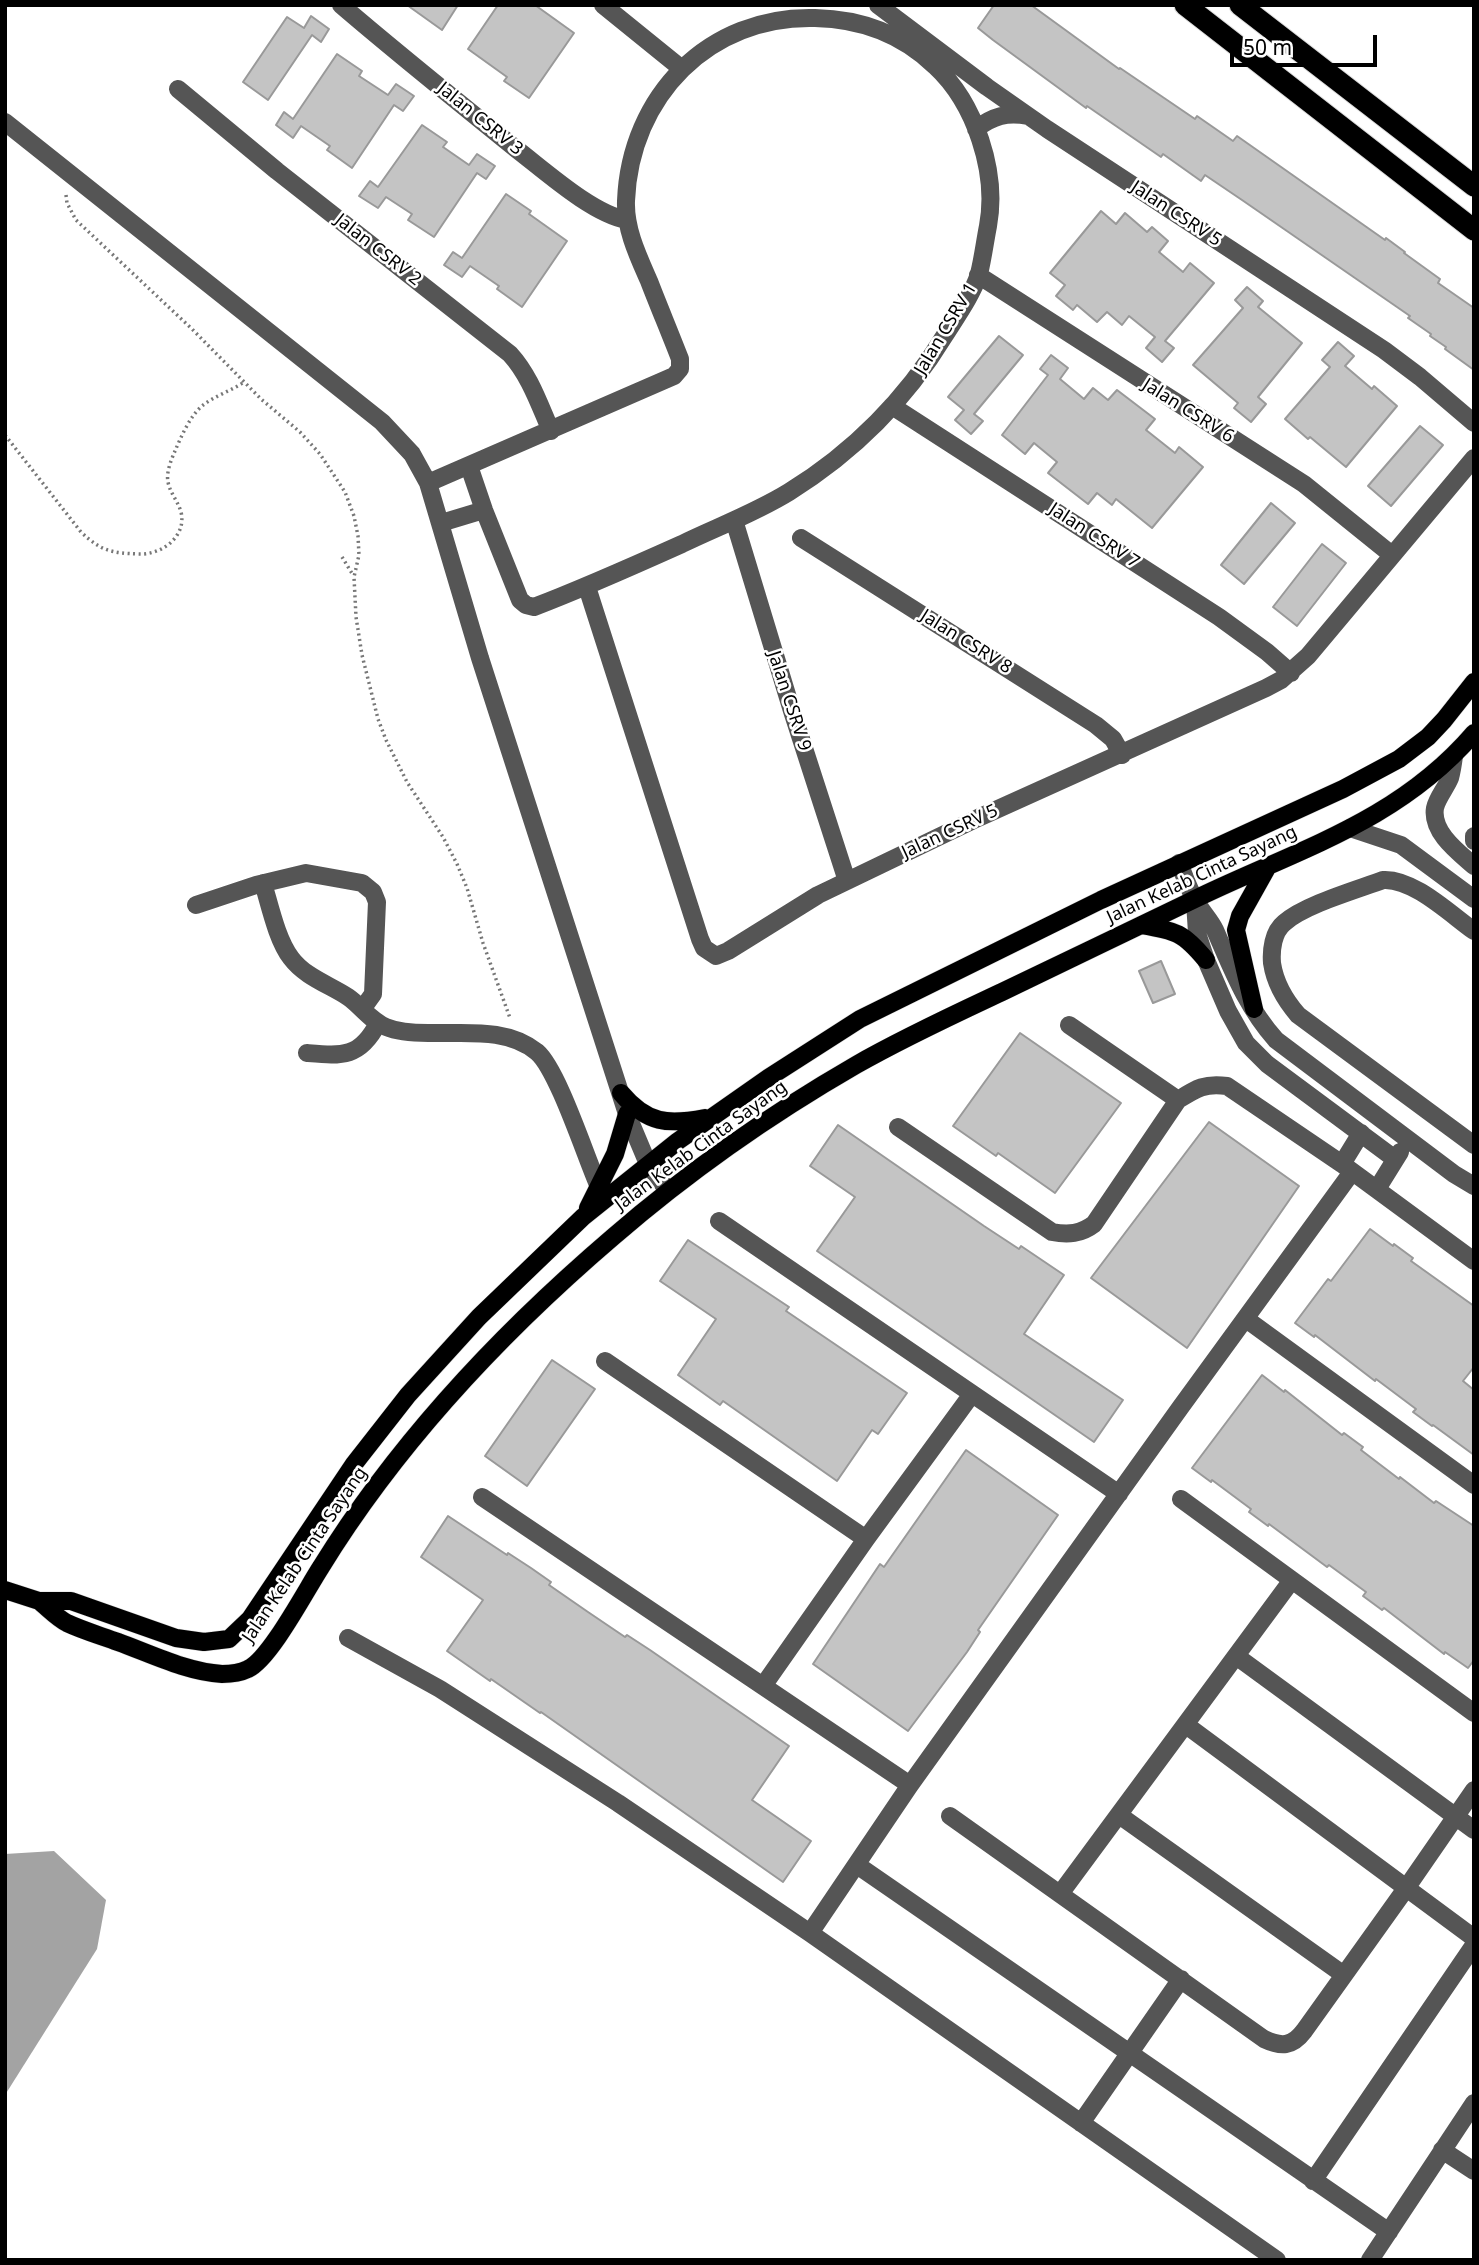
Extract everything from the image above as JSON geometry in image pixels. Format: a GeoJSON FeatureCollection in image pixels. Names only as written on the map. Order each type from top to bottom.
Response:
{"type":"FeatureCollection","features":[{"type":"Feature","properties":{"kind":"highway"},"geometry":{"type":"LineString","coordinates":[[1185,5],[1474,230]]}},
{"type":"Feature","properties":{"kind":"highway"},"geometry":{"type":"LineString","coordinates":[[1240,5],[1474,186]]}},
{"type":"Feature","properties":{"kind":"main road","name":"Jalan Kelab Cinta Sayang"},"geometry":{"type":"LineString","coordinates":[[5,1590],[39,1601],[71,1601],[176,1637],[204,1642],[229,1639],[250,1619],[354,1464],[408,1395],[479,1317],[583,1217],[648,1164],[768,1078],[860,1019],[1179,863],[1343,789],[1399,759],[1428,737],[1474,682]]}},
{"type":"Feature","properties":{"kind":"main road","name":"Jalan Kelab Cinta Sayang"},"geometry":{"type":"LineString","coordinates":[[39,1601],[63,1621],[191,1667],[225,1674],[237,1673],[256,1664],[271,1646],[358,1511],[444,1403],[511,1331],[566,1279],[668,1191],[753,1130],[855,1066],[911,1035],[1350,828],[1392,805],[1429,779],[1474,733]]}},
{"type":"Feature","properties":{"kind":"main road"},"geometry":{"type":"LineString","coordinates":[[1254,1009],[1236,930],[1240,916],[1268,866]]}},
{"type":"Feature","properties":{"kind":"main road"},"geometry":{"type":"LineString","coordinates":[[1141,925],[1180,933],[1206,960]]}},
{"type":"Feature","properties":{"kind":"main road"},"geometry":{"type":"LineString","coordinates":[[621,1093],[638,1111],[656,1119],[679,1123],[712,1117]]}},
{"type":"Feature","properties":{"kind":"main road"},"geometry":{"type":"LineString","coordinates":[[583,1217],[620,1142],[627,1114]]}},
{"type":"Feature","properties":{"kind":"street","name":"Jalan CSRV 3"},"geometry":{"type":"LineString","coordinates":[[341,5],[543,170],[601,212],[627,220]]}},
{"type":"Feature","properties":{"kind":"street"},"geometry":{"type":"LineString","coordinates":[[603,5],[682,69]]}},
{"type":"Feature","properties":{"kind":"street"},"geometry":{"type":"LineString","coordinates":[[852,13],[869,14],[883,9]]}},
{"type":"Feature","properties":{"kind":"street","name":"Jalan CSRV 5"},"geometry":{"type":"LineString","coordinates":[[883,9],[1028,116],[1384,350],[1474,423]]}},
{"type":"Feature","properties":{"kind":"street","name":"Jalan CSRV 1"},"geometry":{"type":"LineString","coordinates":[[428,483],[674,376],[680,369],[680,359],[636,251],[627,220],[628,184],[638,141],[655,105],[682,69],[718,40],[744,28],[793,17],[852,13],[892,35],[936,66],[961,99],[976,129],[991,188],[991,211],[978,275],[937,349],[912,383],[871,429],[789,492],[587,587],[534,607],[520,600],[469,466]]}},
{"type":"Feature","properties":{"kind":"street","name":"Jalan CSRV 2"},"geometry":{"type":"LineString","coordinates":[[178,89],[277,171],[510,354],[529,382],[551,431]]}},
{"type":"Feature","properties":{"kind":"street"},"geometry":{"type":"LineString","coordinates":[[976,129],[999,115],[1028,116]]}},
{"type":"Feature","properties":{"kind":"street"},"geometry":{"type":"LineString","coordinates":[[5,122],[383,422],[412,454],[428,483],[484,670],[627,1114],[648,1164],[668,1191]]}},
{"type":"Feature","properties":{"kind":"street","name":"Jalan CSRV 6"},"geometry":{"type":"LineString","coordinates":[[978,275],[1310,488],[1392,555]]}},
{"type":"Feature","properties":{"kind":"street","name":"Jalan CSRV 7"},"geometry":{"type":"LineString","coordinates":[[892,406],[1219,617],[1291,673]]}},
{"type":"Feature","properties":{"kind":"street","name":"Jalan CSRV 5"},"geometry":{"type":"LineString","coordinates":[[587,587],[704,948],[716,956],[797,906],[847,881],[978,818],[1266,688],[1291,673],[1474,458]]}},
{"type":"Feature","properties":{"kind":"street"},"geometry":{"type":"LineString","coordinates":[[440,523],[484,510]]}},
{"type":"Feature","properties":{"kind":"street","name":"Jalan CSRV 9"},"geometry":{"type":"LineString","coordinates":[[734,520],[847,881]]}},
{"type":"Feature","properties":{"kind":"street","name":"Jalan CSRV 8"},"geometry":{"type":"LineString","coordinates":[[801,538],[1096,725],[1113,739],[1122,755]]}},
{"type":"Feature","properties":{"kind":"street"},"geometry":{"type":"LineString","coordinates":[[1454,756],[1451,775],[1435,807],[1435,818],[1440,832],[1474,866]]}},
{"type":"Feature","properties":{"kind":"street"},"geometry":{"type":"LineString","coordinates":[[1350,828],[1401,845],[1474,899]]}},
{"type":"Feature","properties":{"kind":"street"},"geometry":{"type":"LineString","coordinates":[[1179,863],[1195,899],[1214,928],[1231,968],[1269,1032],[1294,1055],[1474,1186]]}},
{"type":"Feature","properties":{"kind":"street"},"geometry":{"type":"LineString","coordinates":[[195,905],[263,883],[306,873],[362,883],[373,892],[377,902],[373,994],[363,1008]]}},
{"type":"Feature","properties":{"kind":"street"},"geometry":{"type":"LineString","coordinates":[[1474,931],[1409,885],[1383,880],[1327,900],[1284,922],[1275,936],[1272,957],[1273,970],[1281,992],[1298,1015],[1474,1145]]}},
{"type":"Feature","properties":{"kind":"street"},"geometry":{"type":"LineString","coordinates":[[263,883],[285,949],[292,960],[304,971],[363,1008],[378,1023],[397,1030],[428,1033],[469,1032],[517,1040],[539,1054],[546,1063],[599,1187]]}},
{"type":"Feature","properties":{"kind":"street"},"geometry":{"type":"LineString","coordinates":[[1195,899],[1198,933],[1206,960],[1236,1027],[1256,1055],[1395,1160]]}},
{"type":"Feature","properties":{"kind":"street"},"geometry":{"type":"LineString","coordinates":[[307,1052],[341,1055],[349,1053],[368,1039],[378,1023]]}},
{"type":"Feature","properties":{"kind":"street"},"geometry":{"type":"LineString","coordinates":[[1069,1025],[1178,1100]]}},
{"type":"Feature","properties":{"kind":"street"},"geometry":{"type":"LineString","coordinates":[[898,1127],[1052,1231],[1069,1234],[1094,1224],[1178,1100],[1205,1086],[1227,1086],[1377,1189],[1474,1261]]}},
{"type":"Feature","properties":{"kind":"street"},"geometry":{"type":"LineString","coordinates":[[810,1933],[910,1785],[1246,1319],[1347,1168],[1361,1133]]}},
{"type":"Feature","properties":{"kind":"street"},"geometry":{"type":"LineString","coordinates":[[1377,1189],[1408,1140]]}},
{"type":"Feature","properties":{"kind":"street"},"geometry":{"type":"LineString","coordinates":[[719,1221],[1119,1494]]}},
{"type":"Feature","properties":{"kind":"street"},"geometry":{"type":"LineString","coordinates":[[1246,1319],[1474,1485]]}},
{"type":"Feature","properties":{"kind":"street"},"geometry":{"type":"LineString","coordinates":[[605,1361],[866,1539]]}},
{"type":"Feature","properties":{"kind":"street"},"geometry":{"type":"LineString","coordinates":[[764,1686],[866,1539],[972,1394]]}},
{"type":"Feature","properties":{"kind":"street"},"geometry":{"type":"LineString","coordinates":[[482,1497],[910,1785]]}},
{"type":"Feature","properties":{"kind":"street"},"geometry":{"type":"LineString","coordinates":[[1181,1499],[1474,1713]]}},
{"type":"Feature","properties":{"kind":"street"},"geometry":{"type":"LineString","coordinates":[[1060,1894],[1292,1580]]}},
{"type":"Feature","properties":{"kind":"street"},"geometry":{"type":"LineString","coordinates":[[348,1638],[440,1689],[519,1738],[810,1933],[1277,2260]]}},
{"type":"Feature","properties":{"kind":"street"},"geometry":{"type":"LineString","coordinates":[[1236,1656],[1474,1830]]}},
{"type":"Feature","properties":{"kind":"street"},"geometry":{"type":"LineString","coordinates":[[1186,1725],[1474,1938]]}},
{"type":"Feature","properties":{"kind":"street"},"geometry":{"type":"LineString","coordinates":[[950,1816],[1264,2039],[1284,2046],[1298,2039],[1474,1790]]}},
{"type":"Feature","properties":{"kind":"street"},"geometry":{"type":"LineString","coordinates":[[1119,1815],[1344,1975]]}},
{"type":"Feature","properties":{"kind":"street"},"geometry":{"type":"LineString","coordinates":[[857,1865],[1389,2232]]}},
{"type":"Feature","properties":{"kind":"street"},"geometry":{"type":"LineString","coordinates":[[1313,2181],[1474,1945]]}},
{"type":"Feature","properties":{"kind":"street"},"geometry":{"type":"LineString","coordinates":[[1081,2123],[1181,1979]]}},
{"type":"Feature","properties":{"kind":"street"},"geometry":{"type":"LineString","coordinates":[[1370,2260],[1474,2103]]}},
{"type":"Feature","properties":{"kind":"street"},"geometry":{"type":"LineString","coordinates":[[1442,2150],[1474,2171]]}},
{"type":"Feature","properties":{"kind":"path"},"geometry":{"type":"LineString","coordinates":[[70,174],[65,184],[67,203],[76,220],[244,382],[300,432],[320,454],[345,492],[358,536],[359,555],[354,577],[356,617],[362,655],[378,719],[407,782],[443,837],[462,876],[517,1040]]}},
{"type":"Feature","properties":{"kind":"path"},"geometry":{"type":"LineString","coordinates":[[5,435],[81,533],[94,545],[102,550],[150,554],[165,547],[180,529],[181,513],[167,482],[175,450],[203,405],[244,382]]}},
{"type":"Feature","properties":{"kind":"path"},"geometry":{"type":"LineString","coordinates":[[342,557],[354,577]]}},
{"type":"Feature","properties":{"kind":"shaded area"},"geometry":{"type":"Polygon","coordinates":[[[54,1851],[106,1900],[97,1949],[5,2095],[5,1854],[54,1851]]]}},
{"type":"Feature","properties":{"kind":"building"},"geometry":{"type":"Polygon","coordinates":[[[407,5],[458,5],[442,30],[407,5]]]}},
{"type":"Feature","properties":{"kind":"building"},"geometry":{"type":"Polygon","coordinates":[[[498,5],[535,5],[574,33],[529,98],[504,81],[507,77],[468,49],[498,5]]]}},
{"type":"Feature","properties":{"kind":"building"},"geometry":{"type":"Polygon","coordinates":[[[994,5],[1031,5],[1119,69],[1233,141],[1237,136],[1405,252],[1440,279],[1438,283],[1474,308],[1474,370],[1408,318],[1410,316],[1242,200],[1205,175],[1201,181],[1163,154],[1161,157],[1087,106],[1086,108],[993,40],[978,28],[994,5]]]}},
{"type":"Feature","properties":{"kind":"building"},"geometry":{"type":"Polygon","coordinates":[[[311,16],[329,29],[321,42],[312,35],[268,100],[243,82],[287,17],[304,28],[311,16]]]}},
{"type":"Feature","properties":{"kind":"building"},"geometry":{"type":"Polygon","coordinates":[[[337,54],[362,71],[359,76],[388,95],[396,84],[414,96],[403,111],[394,105],[352,168],[327,150],[330,146],[301,126],[293,138],[276,125],[284,112],[293,119],[337,54]]]}},
{"type":"Feature","properties":{"kind":"building"},"geometry":{"type":"Polygon","coordinates":[[[422,125],[447,142],[443,147],[469,165],[477,154],[495,166],[486,179],[477,173],[434,237],[408,220],[412,214],[386,197],[378,208],[359,196],[370,181],[378,187],[422,125]]]}},
{"type":"Feature","properties":{"kind":"building"},"geometry":{"type":"Polygon","coordinates":[[[506,194],[567,241],[522,307],[497,289],[499,286],[470,266],[462,277],[444,265],[453,252],[462,258],[506,194]]]}},
{"type":"Feature","properties":{"kind":"building"},"geometry":{"type":"Polygon","coordinates":[[[1101,211],[1116,224],[1125,213],[1147,232],[1152,227],[1168,241],[1159,252],[1183,272],[1190,263],[1214,283],[1165,341],[1174,348],[1162,362],[1146,348],[1155,337],[1129,316],[1122,325],[1107,312],[1097,322],[1077,305],[1073,310],[1056,296],[1065,285],[1050,273],[1101,211]]]}},
{"type":"Feature","properties":{"kind":"building"},"geometry":{"type":"Polygon","coordinates":[[[1247,287],[1263,301],[1258,307],[1302,343],[1258,397],[1266,404],[1251,422],[1234,408],[1238,403],[1193,365],[1243,308],[1235,300],[1247,287]]]}},
{"type":"Feature","properties":{"kind":"building"},"geometry":{"type":"Polygon","coordinates":[[[999,336],[1023,355],[974,414],[983,421],[971,434],[955,420],[964,410],[948,397],[999,336]]]}},
{"type":"Feature","properties":{"kind":"building"},"geometry":{"type":"Polygon","coordinates":[[[1338,342],[1354,356],[1345,366],[1397,406],[1346,467],[1285,419],[1330,367],[1322,360],[1338,342]]]}},
{"type":"Feature","properties":{"kind":"building"},"geometry":{"type":"Polygon","coordinates":[[[1051,355],[1068,368],[1060,379],[1084,399],[1093,388],[1108,400],[1117,390],[1155,419],[1146,430],[1175,453],[1179,447],[1203,467],[1152,528],[1116,499],[1112,505],[1097,493],[1088,504],[1048,473],[1057,462],[1034,443],[1025,454],[1002,435],[1048,375],[1040,369],[1051,355]]]}},
{"type":"Feature","properties":{"kind":"building"},"geometry":{"type":"Polygon","coordinates":[[[1420,426],[1443,445],[1391,506],[1368,486],[1420,426]]]}},
{"type":"Feature","properties":{"kind":"building"},"geometry":{"type":"Polygon","coordinates":[[[1271,503],[1295,523],[1244,584],[1221,565],[1271,503]]]}},
{"type":"Feature","properties":{"kind":"building"},"geometry":{"type":"Polygon","coordinates":[[[1322,544],[1346,563],[1297,626],[1273,607],[1322,544]]]}},
{"type":"Feature","properties":{"kind":"building"},"geometry":{"type":"Polygon","coordinates":[[[1161,961],[1175,994],[1153,1003],[1139,971],[1161,961]]]}},
{"type":"Feature","properties":{"kind":"building"},"geometry":{"type":"Polygon","coordinates":[[[1020,1033],[1121,1103],[1055,1193],[998,1153],[996,1156],[953,1126],[1020,1033]]]}},
{"type":"Feature","properties":{"kind":"building"},"geometry":{"type":"Polygon","coordinates":[[[1209,1122],[1299,1186],[1187,1348],[1091,1278],[1209,1122]]]}},
{"type":"Feature","properties":{"kind":"building"},"geometry":{"type":"Polygon","coordinates":[[[838,1125],[984,1226],[1019,1249],[1021,1246],[1064,1275],[1024,1334],[1123,1400],[1094,1442],[817,1251],[855,1197],[810,1166],[838,1125]]]}},
{"type":"Feature","properties":{"kind":"building"},"geometry":{"type":"Polygon","coordinates":[[[1370,1229],[1413,1258],[1411,1261],[1474,1306],[1474,1367],[1463,1381],[1474,1390],[1474,1455],[1413,1412],[1416,1409],[1376,1379],[1375,1381],[1295,1323],[1370,1229]]]}},
{"type":"Feature","properties":{"kind":"building"},"geometry":{"type":"Polygon","coordinates":[[[688,1240],[789,1307],[786,1311],[907,1393],[878,1434],[872,1430],[837,1481],[723,1401],[720,1405],[678,1375],[716,1319],[660,1281],[688,1240]]]}},
{"type":"Feature","properties":{"kind":"building"},"geometry":{"type":"Polygon","coordinates":[[[552,1360],[595,1389],[527,1486],[485,1456],[552,1360]]]}},
{"type":"Feature","properties":{"kind":"building"},"geometry":{"type":"Polygon","coordinates":[[[1262,1375],[1342,1435],[1344,1433],[1363,1447],[1361,1450],[1399,1479],[1400,1477],[1434,1503],[1436,1501],[1474,1526],[1474,1660],[1468,1668],[1445,1652],[1444,1654],[1384,1608],[1382,1610],[1363,1596],[1366,1592],[1269,1524],[1268,1526],[1249,1512],[1251,1509],[1192,1468],[1262,1375]]]}},
{"type":"Feature","properties":{"kind":"building"},"geometry":{"type":"Polygon","coordinates":[[[966,1450],[1058,1515],[978,1630],[980,1632],[967,1652],[908,1731],[813,1664],[880,1564],[884,1567],[966,1450]]]}},
{"type":"Feature","properties":{"kind":"building"},"geometry":{"type":"Polygon","coordinates":[[[448,1516],[531,1568],[551,1582],[549,1585],[588,1612],[650,1650],[789,1746],[752,1800],[811,1841],[783,1882],[541,1712],[447,1651],[483,1600],[421,1557],[448,1516]]]}}]}
